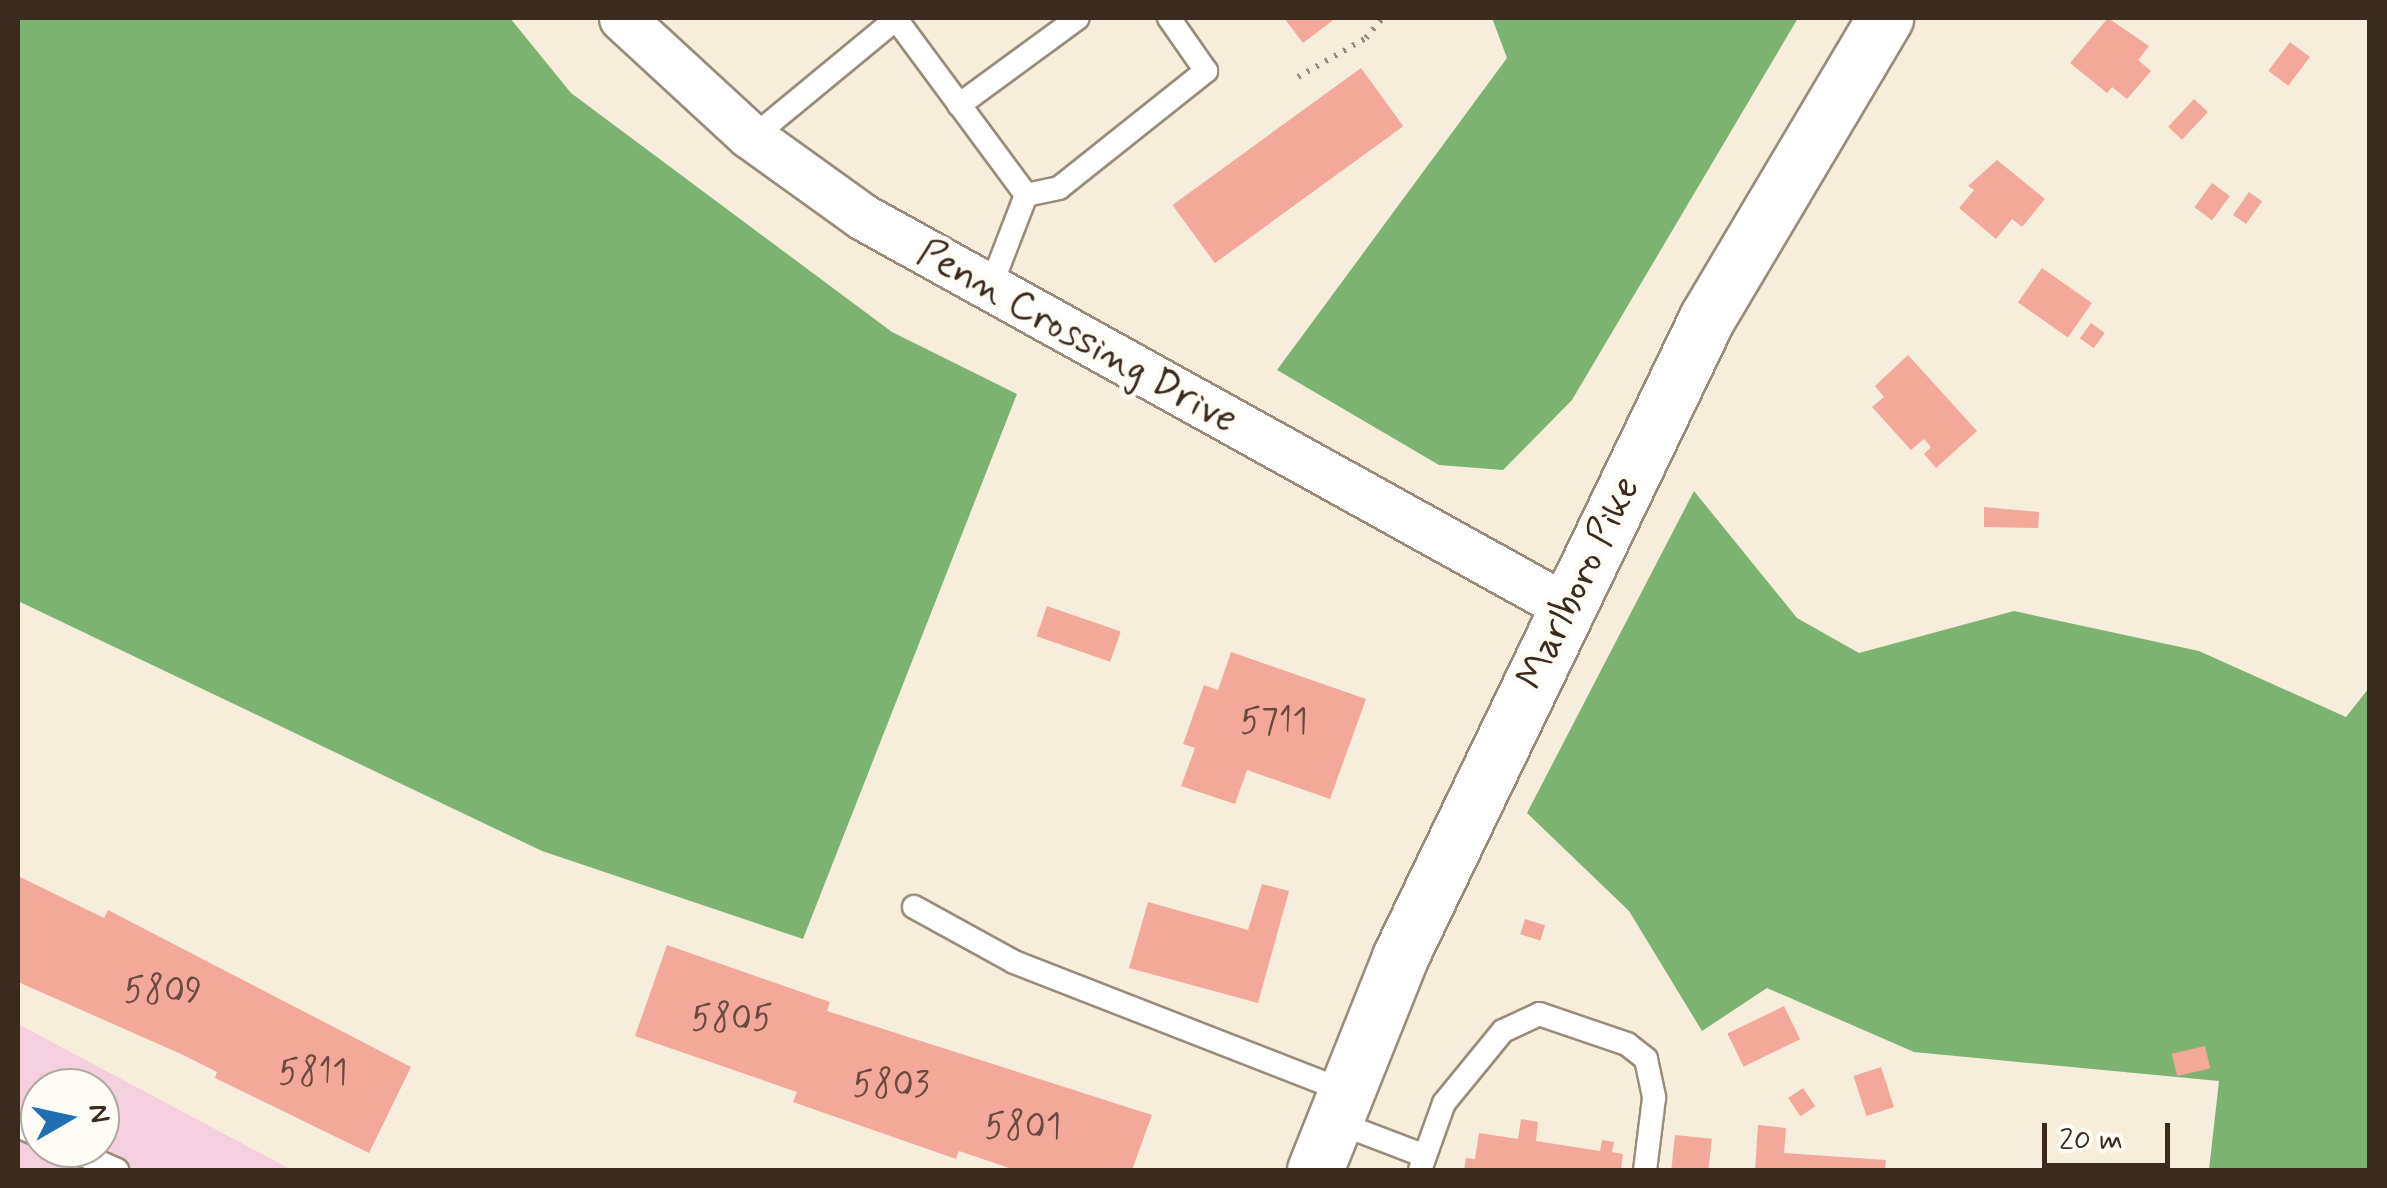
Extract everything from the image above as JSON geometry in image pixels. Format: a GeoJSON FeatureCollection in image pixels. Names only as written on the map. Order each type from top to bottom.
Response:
{"type":"FeatureCollection","features":[{"type":"Feature","properties":{"kind":"main road","name":"Marlboro Pike"},"geometry":{"type":"LineString","coordinates":[[1333,1128],[1400,957],[1707,318],[1885,18]]}},
{"type":"Feature","properties":{"kind":"street","name":"Penn Crossing Drive"},"geometry":{"type":"LineString","coordinates":[[622,18],[752,138],[863,217],[990,291],[1566,607]]}},
{"type":"Feature","properties":{"kind":"lane"},"geometry":{"type":"LineString","coordinates":[[959,106],[1078,18]]}},
{"type":"Feature","properties":{"kind":"lane"},"geometry":{"type":"LineString","coordinates":[[1026,195],[1060,188],[1206,70],[1168,18]]}},
{"type":"Feature","properties":{"kind":"lane"},"geometry":{"type":"LineString","coordinates":[[752,138],[896,19],[1026,195]]}},
{"type":"Feature","properties":{"kind":"lane"},"geometry":{"type":"LineString","coordinates":[[990,291],[1026,195]]}},
{"type":"Feature","properties":{"kind":"lane"},"geometry":{"type":"LineString","coordinates":[[914,907],[1333,1128],[1422,1163],[1456,1089],[1502,1032],[1539,1014],[1627,1044],[1646,1059],[1654,1098],[1645,1170]]}},
{"type":"Feature","properties":{"kind":"path"},"geometry":{"type":"LineString","coordinates":[[1298,77],[1366,38],[1382,18]]}},
{"type":"Feature","properties":{"kind":"shaded area"},"geometry":{"type":"Polygon","coordinates":[[[18,1024],[101,1068],[20,1068],[20,1168],[120,1168],[120,1078],[292,1170],[18,1170],[18,1024]]]}},
{"type":"Feature","properties":{"kind":"green space"},"geometry":{"type":"Polygon","coordinates":[[[18,18],[510,18],[571,93],[892,332],[1017,394],[803,939],[542,851],[18,601],[18,18]]]}},
{"type":"Feature","properties":{"kind":"green space"},"geometry":{"type":"Polygon","coordinates":[[[1492,18],[1798,18],[1572,400],[1503,470],[1439,465],[1277,370],[1507,58],[1492,18]]]}},
{"type":"Feature","properties":{"kind":"green space"},"geometry":{"type":"Polygon","coordinates":[[[1694,491],[1797,618],[1859,653],[2014,611],[2199,651],[2346,717],[2369,688],[2369,1170],[2209,1170],[2219,1081],[1914,1052],[1767,988],[1702,1031],[1629,911],[1527,813],[1694,491]]]}},
{"type":"Feature","properties":{"kind":"building"},"geometry":{"type":"Polygon","coordinates":[[[1284,18],[1336,18],[1303,43],[1284,18]]]}},
{"type":"Feature","properties":{"kind":"building"},"geometry":{"type":"Polygon","coordinates":[[[2108,18],[2149,46],[2138,60],[2151,71],[2127,99],[2112,87],[2107,93],[2070,63],[2108,18]]]}},
{"type":"Feature","properties":{"kind":"building"},"geometry":{"type":"Polygon","coordinates":[[[2290,42],[2310,57],[2288,86],[2268,71],[2290,42]]]}},
{"type":"Feature","properties":{"kind":"building"},"geometry":{"type":"Polygon","coordinates":[[[1361,68],[1403,126],[1215,263],[1172,205],[1361,68]]]}},
{"type":"Feature","properties":{"kind":"building"},"geometry":{"type":"Polygon","coordinates":[[[2194,99],[2208,112],[2182,140],[2168,127],[2194,99]]]}},
{"type":"Feature","properties":{"kind":"building"},"geometry":{"type":"Polygon","coordinates":[[[1997,160],[2045,199],[2022,227],[2012,219],[1996,239],[1959,208],[1974,190],[1968,186],[1997,160]]]}},
{"type":"Feature","properties":{"kind":"building"},"geometry":{"type":"Polygon","coordinates":[[[2212,183],[2230,196],[2212,220],[2194,207],[2212,183]]]}},
{"type":"Feature","properties":{"kind":"building"},"geometry":{"type":"Polygon","coordinates":[[[2249,192],[2262,201],[2246,224],[2233,215],[2249,192]]]}},
{"type":"Feature","properties":{"kind":"building"},"geometry":{"type":"Polygon","coordinates":[[[2042,268],[2092,303],[2068,337],[2018,302],[2042,268]]]}},
{"type":"Feature","properties":{"kind":"building"},"geometry":{"type":"Polygon","coordinates":[[[2091,323],[2105,333],[2094,348],[2080,338],[2091,323]]]}},
{"type":"Feature","properties":{"kind":"building"},"geometry":{"type":"Polygon","coordinates":[[[1908,355],[1977,431],[1936,468],[1924,454],[1931,447],[1924,439],[1911,450],[1872,407],[1884,397],[1875,386],[1908,355]]]}},
{"type":"Feature","properties":{"kind":"building"},"geometry":{"type":"Polygon","coordinates":[[[1984,507],[2039,512],[2038,528],[1984,527],[1984,507]]]}},
{"type":"Feature","properties":{"kind":"building"},"geometry":{"type":"Polygon","coordinates":[[[1047,606],[1121,631],[1110,662],[1037,636],[1047,606]]]}},
{"type":"Feature","properties":{"kind":"building"},"geometry":{"type":"Polygon","coordinates":[[[1231,652],[1366,699],[1330,799],[1247,770],[1235,804],[1181,786],[1195,748],[1183,744],[1204,685],[1218,690],[1231,652]]]}},
{"type":"Feature","properties":{"kind":"building"},"geometry":{"type":"Polygon","coordinates":[[[18,876],[104,918],[108,910],[411,1067],[369,1153],[215,1078],[217,1072],[181,1054],[18,982],[18,876]]]}},
{"type":"Feature","properties":{"kind":"building"},"geometry":{"type":"Polygon","coordinates":[[[1262,884],[1289,891],[1258,1003],[1129,968],[1148,902],[1248,930],[1262,884]]]}},
{"type":"Feature","properties":{"kind":"building"},"geometry":{"type":"Polygon","coordinates":[[[1525,919],[1545,925],[1540,940],[1520,934],[1525,919]]]}},
{"type":"Feature","properties":{"kind":"building"},"geometry":{"type":"Polygon","coordinates":[[[667,945],[830,1002],[827,1011],[1152,1115],[1132,1170],[1015,1170],[959,1151],[956,1159],[793,1102],[797,1092],[635,1036],[667,945]]]}},
{"type":"Feature","properties":{"kind":"building"},"geometry":{"type":"Polygon","coordinates":[[[1784,1006],[1800,1039],[1744,1067],[1727,1034],[1784,1006]]]}},
{"type":"Feature","properties":{"kind":"building"},"geometry":{"type":"Polygon","coordinates":[[[2205,1046],[2210,1068],[2177,1076],[2172,1054],[2205,1046]]]}},
{"type":"Feature","properties":{"kind":"building"},"geometry":{"type":"Polygon","coordinates":[[[1881,1067],[1894,1107],[1866,1116],[1853,1076],[1881,1067]]]}},
{"type":"Feature","properties":{"kind":"building"},"geometry":{"type":"Polygon","coordinates":[[[1803,1088],[1815,1106],[1800,1116],[1788,1098],[1803,1088]]]}},
{"type":"Feature","properties":{"kind":"building"},"geometry":{"type":"Polygon","coordinates":[[[1521,1119],[1538,1122],[1536,1141],[1600,1151],[1602,1140],[1614,1142],[1612,1152],[1623,1154],[1621,1170],[1464,1170],[1466,1158],[1475,1159],[1479,1133],[1518,1139],[1521,1119]]]}},
{"type":"Feature","properties":{"kind":"building"},"geometry":{"type":"Polygon","coordinates":[[[1758,1125],[1786,1128],[1784,1153],[1886,1160],[1885,1170],[1755,1170],[1758,1125]]]}},
{"type":"Feature","properties":{"kind":"building"},"geometry":{"type":"Polygon","coordinates":[[[1675,1135],[1712,1139],[1709,1170],[1671,1170],[1675,1135]]]}}]}
